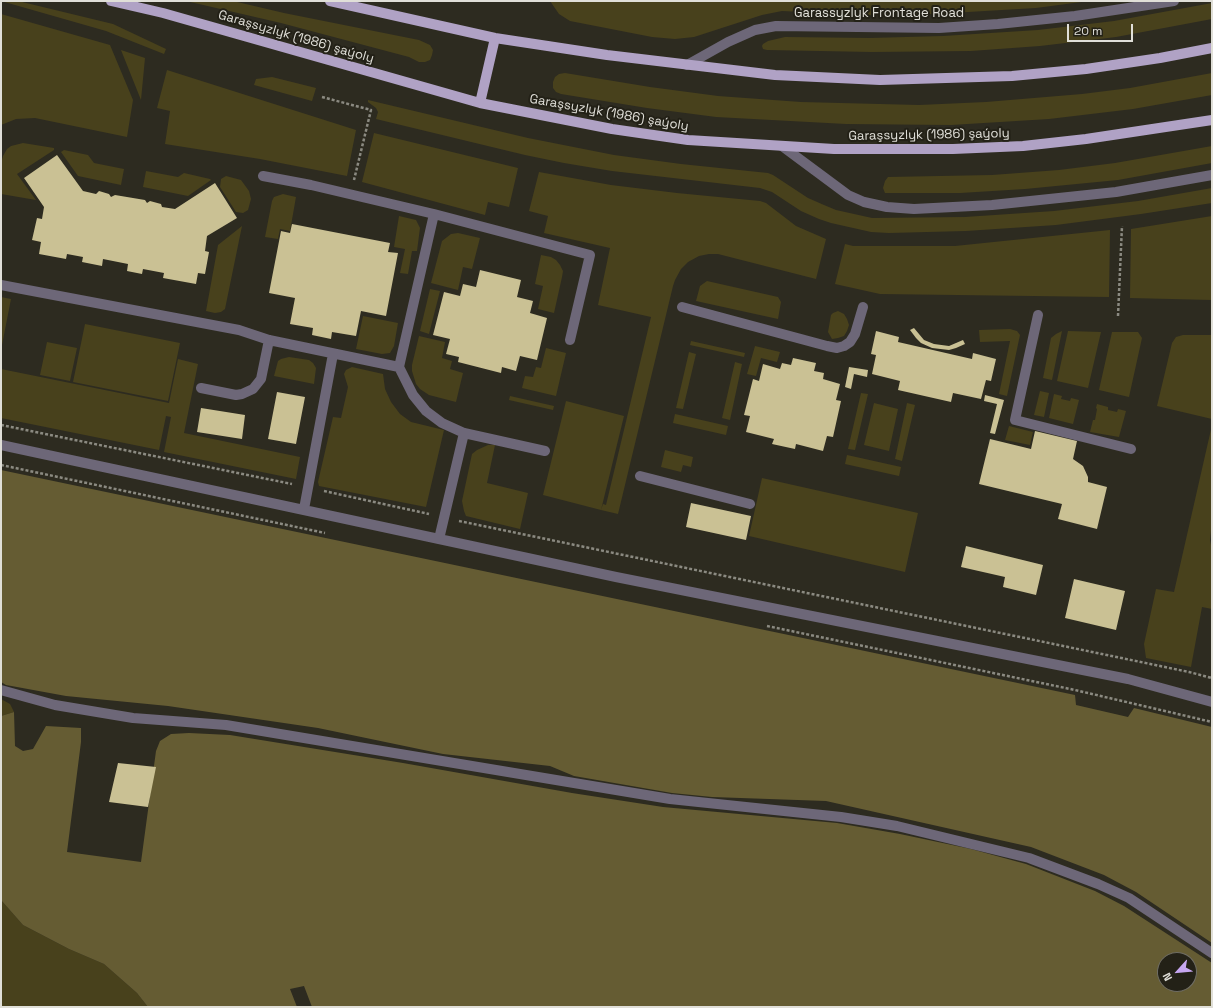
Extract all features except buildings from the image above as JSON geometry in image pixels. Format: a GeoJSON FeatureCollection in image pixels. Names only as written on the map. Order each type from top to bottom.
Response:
{"type":"FeatureCollection","features":[{"type":"Feature","properties":{"kind":"main road","name":"Garaşsyzlyk (1986) şaýoly"},"geometry":{"type":"LineString","coordinates":[[111,1],[170,15],[480,103],[620,130],[688,140],[834,149],[954,149],[1023,146],[1086,139],[1212,120]]}},
{"type":"Feature","properties":{"kind":"main road"},"geometry":{"type":"LineString","coordinates":[[330,1],[495,38],[607,55],[775,75],[880,80],[1012,76],[1086,69],[1160,58],[1212,48]]}},
{"type":"Feature","properties":{"kind":"main road"},"geometry":{"type":"LineString","coordinates":[[480,103],[495,38]]}},
{"type":"Feature","properties":{"kind":"street","name":"Garassyzlyk Frontage Road"},"geometry":{"type":"LineString","coordinates":[[687,65],[755,30],[776,26],[931,28],[1074,16],[1174,1]]}},
{"type":"Feature","properties":{"kind":"street"},"geometry":{"type":"LineString","coordinates":[[782,146],[848,195],[864,202],[887,207],[914,209],[992,205],[1116,192],[1212,175]]}},
{"type":"Feature","properties":{"kind":"street"},"geometry":{"type":"LineString","coordinates":[[263,176],[311,185],[434,214],[590,255],[570,340]]}},
{"type":"Feature","properties":{"kind":"street"},"geometry":{"type":"LineString","coordinates":[[434,214],[399,367],[413,394],[426,411],[442,423],[464,433],[545,451]]}},
{"type":"Feature","properties":{"kind":"street"},"geometry":{"type":"LineString","coordinates":[[1,285],[239,330],[269,340],[399,367]]}},
{"type":"Feature","properties":{"kind":"street"},"geometry":{"type":"LineString","coordinates":[[682,307],[837,348],[850,342],[863,308]]}},
{"type":"Feature","properties":{"kind":"street"},"geometry":{"type":"LineString","coordinates":[[1038,315],[1015,420],[1131,449]]}},
{"type":"Feature","properties":{"kind":"street"},"geometry":{"type":"LineString","coordinates":[[201,388],[236,395],[253,389],[261,379],[269,340]]}},
{"type":"Feature","properties":{"kind":"street"},"geometry":{"type":"LineString","coordinates":[[304,509],[333,354]]}},
{"type":"Feature","properties":{"kind":"street"},"geometry":{"type":"LineString","coordinates":[[439,539],[464,433]]}},
{"type":"Feature","properties":{"kind":"street"},"geometry":{"type":"LineString","coordinates":[[1,445],[616,577],[1128,679],[1212,702]]}},
{"type":"Feature","properties":{"kind":"street"},"geometry":{"type":"LineString","coordinates":[[640,476],[750,504]]}},
{"type":"Feature","properties":{"kind":"street"},"geometry":{"type":"LineString","coordinates":[[1,690],[55,705],[133,718],[226,724],[670,799],[841,817],[897,826],[971,842],[1029,858],[1098,884],[1129,898],[1212,953]]}},
{"type":"Feature","properties":{"kind":"path"},"geometry":{"type":"LineString","coordinates":[[322,97],[370,110],[350,194]]}},
{"type":"Feature","properties":{"kind":"path"},"geometry":{"type":"LineString","coordinates":[[1118,316],[1122,226]]}},
{"type":"Feature","properties":{"kind":"path"},"geometry":{"type":"LineString","coordinates":[[1,424],[1212,678]]}},
{"type":"Feature","properties":{"kind":"path"},"geometry":{"type":"LineString","coordinates":[[1076,690],[1212,722]]}},
{"type":"Feature","properties":{"kind":"shaded area"},"geometry":{"type":"Polygon","coordinates":[[[1,1],[18,1],[113,24],[166,49],[164,54],[106,31],[1,1]]]}},
{"type":"Feature","properties":{"kind":"shaded area"},"geometry":{"type":"Polygon","coordinates":[[[186,1],[233,1],[284,13],[419,40],[430,45],[433,50],[432,55],[430,60],[419,62],[409,57],[281,23],[186,1]]]}},
{"type":"Feature","properties":{"kind":"shaded area"},"geometry":{"type":"Polygon","coordinates":[[[550,1],[1089,1],[1036,8],[934,14],[868,15],[782,11],[762,15],[694,37],[675,39],[652,37],[570,21],[559,14],[550,1]]]}},
{"type":"Feature","properties":{"kind":"shaded area"},"geometry":{"type":"Polygon","coordinates":[[[1212,3],[1212,19],[1116,37],[1040,46],[971,51],[872,52],[767,50],[763,49],[762,46],[768,41],[785,37],[870,38],[943,36],[1038,30],[1114,21],[1212,3]]]}},
{"type":"Feature","properties":{"kind":"shaded area"},"geometry":{"type":"Polygon","coordinates":[[[1,14],[110,45],[133,100],[127,137],[35,118],[16,119],[1,125],[1,14]]]}},
{"type":"Feature","properties":{"kind":"shaded area"},"geometry":{"type":"Polygon","coordinates":[[[121,50],[145,58],[141,100],[121,50]]]}},
{"type":"Feature","properties":{"kind":"shaded area"},"geometry":{"type":"Polygon","coordinates":[[[167,70],[356,130],[347,176],[260,159],[165,144],[170,111],[157,108],[167,70]]]}},
{"type":"Feature","properties":{"kind":"shaded area"},"geometry":{"type":"Polygon","coordinates":[[[565,73],[650,87],[718,96],[801,102],[919,105],[986,102],[1082,94],[1130,88],[1212,73],[1212,95],[1133,109],[1049,119],[951,125],[846,124],[716,117],[647,108],[561,94],[556,92],[553,88],[553,82],[555,77],[559,74],[565,73]]]}},
{"type":"Feature","properties":{"kind":"shaded area"},"geometry":{"type":"Polygon","coordinates":[[[272,77],[316,88],[312,101],[254,85],[256,79],[272,77]]]}},
{"type":"Feature","properties":{"kind":"shaded area"},"geometry":{"type":"Polygon","coordinates":[[[368,100],[528,138],[614,155],[768,173],[808,198],[824,205],[836,210],[872,218],[965,217],[1054,211],[1138,201],[1212,188],[1212,203],[1056,225],[966,231],[871,232],[819,219],[801,211],[772,192],[760,188],[612,171],[564,163],[376,119],[378,112],[376,108],[368,102],[368,100]]]}},
{"type":"Feature","properties":{"kind":"shaded area"},"geometry":{"type":"Polygon","coordinates":[[[374,133],[518,168],[509,207],[488,202],[485,215],[362,182],[374,133]]]}},
{"type":"Feature","properties":{"kind":"shaded area"},"geometry":{"type":"Polygon","coordinates":[[[23,143],[54,148],[54,150],[17,174],[36,200],[1,194],[1,163],[3,156],[7,149],[11,146],[23,143]]]}},
{"type":"Feature","properties":{"kind":"shaded area"},"geometry":{"type":"Polygon","coordinates":[[[1212,146],[1212,163],[1118,180],[1025,189],[960,193],[885,193],[883,188],[888,177],[992,175],[1059,170],[1115,163],[1212,146]]]}},
{"type":"Feature","properties":{"kind":"shaded area"},"geometry":{"type":"Polygon","coordinates":[[[64,150],[88,155],[94,163],[124,169],[121,185],[78,176],[61,152],[64,150]]]}},
{"type":"Feature","properties":{"kind":"shaded area"},"geometry":{"type":"Polygon","coordinates":[[[146,171],[178,177],[184,173],[211,180],[188,196],[143,187],[146,171]]]}},
{"type":"Feature","properties":{"kind":"shaded area"},"geometry":{"type":"Polygon","coordinates":[[[539,172],[611,185],[760,201],[766,203],[796,226],[826,239],[816,279],[718,254],[699,256],[688,262],[681,269],[673,286],[618,514],[601,510],[603,504],[606,505],[651,317],[598,305],[610,248],[544,233],[548,216],[529,211],[539,172]]]}},
{"type":"Feature","properties":{"kind":"shaded area"},"geometry":{"type":"Polygon","coordinates":[[[226,176],[241,180],[249,191],[251,199],[248,210],[243,213],[236,212],[220,187],[221,179],[226,176]]]}},
{"type":"Feature","properties":{"kind":"shaded area"},"geometry":{"type":"Polygon","coordinates":[[[283,194],[296,197],[290,231],[280,229],[278,239],[265,237],[272,201],[274,197],[283,194]]]}},
{"type":"Feature","properties":{"kind":"shaded area"},"geometry":{"type":"Polygon","coordinates":[[[399,216],[416,220],[420,228],[417,251],[412,251],[408,274],[400,273],[405,249],[394,247],[399,216]]]}},
{"type":"Feature","properties":{"kind":"shaded area"},"geometry":{"type":"Polygon","coordinates":[[[1212,216],[1212,300],[1130,298],[1131,229],[1212,216]]]}},
{"type":"Feature","properties":{"kind":"shaded area"},"geometry":{"type":"Polygon","coordinates":[[[242,226],[225,309],[221,312],[215,313],[206,311],[218,245],[242,226]]]}},
{"type":"Feature","properties":{"kind":"shaded area"},"geometry":{"type":"Polygon","coordinates":[[[1110,230],[1109,297],[880,294],[835,284],[845,244],[853,246],[955,246],[1110,230]]]}},
{"type":"Feature","properties":{"kind":"shaded area"},"geometry":{"type":"Polygon","coordinates":[[[458,233],[480,238],[472,269],[463,267],[458,290],[431,283],[442,241],[451,234],[458,233]]]}},
{"type":"Feature","properties":{"kind":"shaded area"},"geometry":{"type":"Polygon","coordinates":[[[541,255],[551,257],[556,260],[563,271],[554,313],[538,309],[543,286],[535,284],[541,255]]]}},
{"type":"Feature","properties":{"kind":"shaded area"},"geometry":{"type":"Polygon","coordinates":[[[707,281],[778,297],[781,302],[778,319],[696,301],[700,286],[707,281]]]}},
{"type":"Feature","properties":{"kind":"shaded area"},"geometry":{"type":"Polygon","coordinates":[[[430,289],[440,291],[429,334],[420,331],[430,289]]]}},
{"type":"Feature","properties":{"kind":"shaded area"},"geometry":{"type":"Polygon","coordinates":[[[1,297],[11,299],[2,345],[1,345],[1,297]]]}},
{"type":"Feature","properties":{"kind":"shaded area"},"geometry":{"type":"Polygon","coordinates":[[[838,311],[844,314],[849,325],[844,336],[832,339],[828,332],[831,315],[838,311]]]}},
{"type":"Feature","properties":{"kind":"shaded area"},"geometry":{"type":"Polygon","coordinates":[[[363,316],[398,323],[394,346],[390,353],[382,354],[356,349],[363,316]]]}},
{"type":"Feature","properties":{"kind":"shaded area"},"geometry":{"type":"Polygon","coordinates":[[[85,324],[180,343],[168,401],[73,382],[85,324]]]}},
{"type":"Feature","properties":{"kind":"shaded area"},"geometry":{"type":"Polygon","coordinates":[[[1010,329],[1017,331],[1020,335],[1007,396],[999,394],[1010,341],[980,342],[979,330],[1010,329]]]}},
{"type":"Feature","properties":{"kind":"shaded area"},"geometry":{"type":"Polygon","coordinates":[[[1062,331],[1052,380],[1043,378],[1051,338],[1062,331]]]}},
{"type":"Feature","properties":{"kind":"shaded area"},"geometry":{"type":"Polygon","coordinates":[[[1068,331],[1101,332],[1088,388],[1057,381],[1068,331]]]}},
{"type":"Feature","properties":{"kind":"shaded area"},"geometry":{"type":"Polygon","coordinates":[[[1112,332],[1138,332],[1142,338],[1129,397],[1099,390],[1112,332]]]}},
{"type":"Feature","properties":{"kind":"shaded area"},"geometry":{"type":"Polygon","coordinates":[[[1183,335],[1212,335],[1212,419],[1157,406],[1172,343],[1176,337],[1183,335]]]}},
{"type":"Feature","properties":{"kind":"shaded area"},"geometry":{"type":"Polygon","coordinates":[[[419,336],[445,342],[442,358],[452,361],[450,369],[463,373],[456,402],[429,395],[420,389],[416,384],[412,371],[412,365],[419,336]]]}},
{"type":"Feature","properties":{"kind":"shaded area"},"geometry":{"type":"Polygon","coordinates":[[[691,341],[745,353],[744,357],[690,345],[691,341]]]}},
{"type":"Feature","properties":{"kind":"shaded area"},"geometry":{"type":"Polygon","coordinates":[[[47,342],[77,348],[70,381],[40,375],[47,342]]]}},
{"type":"Feature","properties":{"kind":"shaded area"},"geometry":{"type":"Polygon","coordinates":[[[755,346],[780,352],[777,362],[761,358],[756,376],[747,374],[755,346]]]}},
{"type":"Feature","properties":{"kind":"shaded area"},"geometry":{"type":"Polygon","coordinates":[[[546,348],[566,353],[556,396],[522,388],[525,376],[533,377],[536,367],[541,368],[546,348]]]}},
{"type":"Feature","properties":{"kind":"shaded area"},"geometry":{"type":"Polygon","coordinates":[[[689,352],[696,354],[683,409],[676,408],[689,352]]]}},
{"type":"Feature","properties":{"kind":"shaded area"},"geometry":{"type":"Polygon","coordinates":[[[289,357],[309,360],[313,363],[316,368],[314,384],[274,376],[278,361],[289,357]]]}},
{"type":"Feature","properties":{"kind":"shaded area"},"geometry":{"type":"Polygon","coordinates":[[[178,359],[198,364],[184,433],[300,457],[296,479],[164,452],[171,417],[166,416],[159,450],[1,418],[1,369],[169,403],[178,359]]]}},
{"type":"Feature","properties":{"kind":"shaded area"},"geometry":{"type":"Polygon","coordinates":[[[735,362],[742,364],[730,420],[722,418],[735,362]]]}},
{"type":"Feature","properties":{"kind":"shaded area"},"geometry":{"type":"Polygon","coordinates":[[[352,367],[383,374],[385,389],[391,402],[400,414],[411,422],[444,430],[426,507],[319,486],[318,482],[333,417],[341,418],[348,387],[344,374],[346,370],[352,367]]]}},
{"type":"Feature","properties":{"kind":"shaded area"},"geometry":{"type":"Polygon","coordinates":[[[1040,391],[1049,393],[1044,417],[1034,415],[1040,391]]]}},
{"type":"Feature","properties":{"kind":"shaded area"},"geometry":{"type":"Polygon","coordinates":[[[861,393],[868,394],[855,450],[848,449],[861,393]]]}},
{"type":"Feature","properties":{"kind":"shaded area"},"geometry":{"type":"Polygon","coordinates":[[[1054,394],[1062,396],[1061,399],[1070,401],[1071,398],[1079,400],[1073,424],[1049,418],[1054,394]]]}},
{"type":"Feature","properties":{"kind":"shaded area"},"geometry":{"type":"Polygon","coordinates":[[[510,396],[554,406],[553,410],[509,400],[510,396]]]}},
{"type":"Feature","properties":{"kind":"shaded area"},"geometry":{"type":"Polygon","coordinates":[[[566,401],[624,416],[601,510],[543,495],[566,401]]]}},
{"type":"Feature","properties":{"kind":"shaded area"},"geometry":{"type":"Polygon","coordinates":[[[874,403],[898,409],[889,451],[864,445],[874,403]]]}},
{"type":"Feature","properties":{"kind":"shaded area"},"geometry":{"type":"Polygon","coordinates":[[[907,403],[915,405],[902,461],[895,459],[907,403]]]}},
{"type":"Feature","properties":{"kind":"shaded area"},"geometry":{"type":"Polygon","coordinates":[[[1097,404],[1108,407],[1108,410],[1117,412],[1118,409],[1126,411],[1119,437],[1090,432],[1093,420],[1095,420],[1097,404]]]}},
{"type":"Feature","properties":{"kind":"shaded area"},"geometry":{"type":"Polygon","coordinates":[[[675,414],[728,426],[726,435],[673,423],[675,414]]]}},
{"type":"Feature","properties":{"kind":"shaded area"},"geometry":{"type":"Polygon","coordinates":[[[1212,425],[1212,521],[1210,540],[1212,550],[1212,609],[1202,607],[1191,667],[1146,658],[1144,644],[1156,589],[1174,592],[1212,425]]]}},
{"type":"Feature","properties":{"kind":"shaded area"},"geometry":{"type":"Polygon","coordinates":[[[1009,426],[1033,432],[1030,445],[1005,440],[1009,426]]]}},
{"type":"Feature","properties":{"kind":"shaded area"},"geometry":{"type":"Polygon","coordinates":[[[488,445],[495,445],[487,483],[528,493],[520,529],[466,516],[464,511],[462,501],[472,454],[488,445]]]}},
{"type":"Feature","properties":{"kind":"shaded area"},"geometry":{"type":"Polygon","coordinates":[[[665,450],[693,457],[691,467],[683,465],[681,472],[661,467],[665,450]]]}},
{"type":"Feature","properties":{"kind":"shaded area"},"geometry":{"type":"Polygon","coordinates":[[[847,455],[901,467],[899,476],[845,464],[847,455]]]}},
{"type":"Feature","properties":{"kind":"shaded area"},"geometry":{"type":"Polygon","coordinates":[[[1,470],[1075,695],[1076,705],[1128,717],[1134,708],[1212,727],[1212,943],[1136,892],[1104,875],[1031,847],[826,801],[712,797],[672,793],[574,776],[550,766],[443,754],[318,728],[168,706],[66,696],[6,685],[1,682],[1,470]]]}},
{"type":"Feature","properties":{"kind":"shaded area"},"geometry":{"type":"Polygon","coordinates":[[[762,478],[918,513],[905,572],[749,536],[762,478]]]}},
{"type":"Feature","properties":{"kind":"shaded area"},"geometry":{"type":"Polygon","coordinates":[[[1,699],[10,704],[14,712],[1,716],[1,699]]]}},
{"type":"Feature","properties":{"kind":"shaded area"},"geometry":{"type":"Polygon","coordinates":[[[14,712],[15,746],[23,751],[33,749],[46,726],[81,728],[81,742],[67,852],[141,862],[156,751],[160,741],[171,734],[189,733],[230,735],[663,807],[837,823],[900,834],[971,849],[1026,864],[1095,891],[1124,906],[1195,952],[1157,952],[1157,992],[1197,992],[1197,953],[1212,963],[1212,1007],[312,1007],[304,986],[290,989],[297,1007],[148,1007],[137,993],[104,964],[69,949],[23,925],[1,900],[1,716],[14,712]]]}},
{"type":"Feature","properties":{"kind":"shaded area"},"geometry":{"type":"Polygon","coordinates":[[[1,900],[23,925],[69,949],[104,964],[137,993],[148,1007],[1,1007],[1,900]]]}}]}
